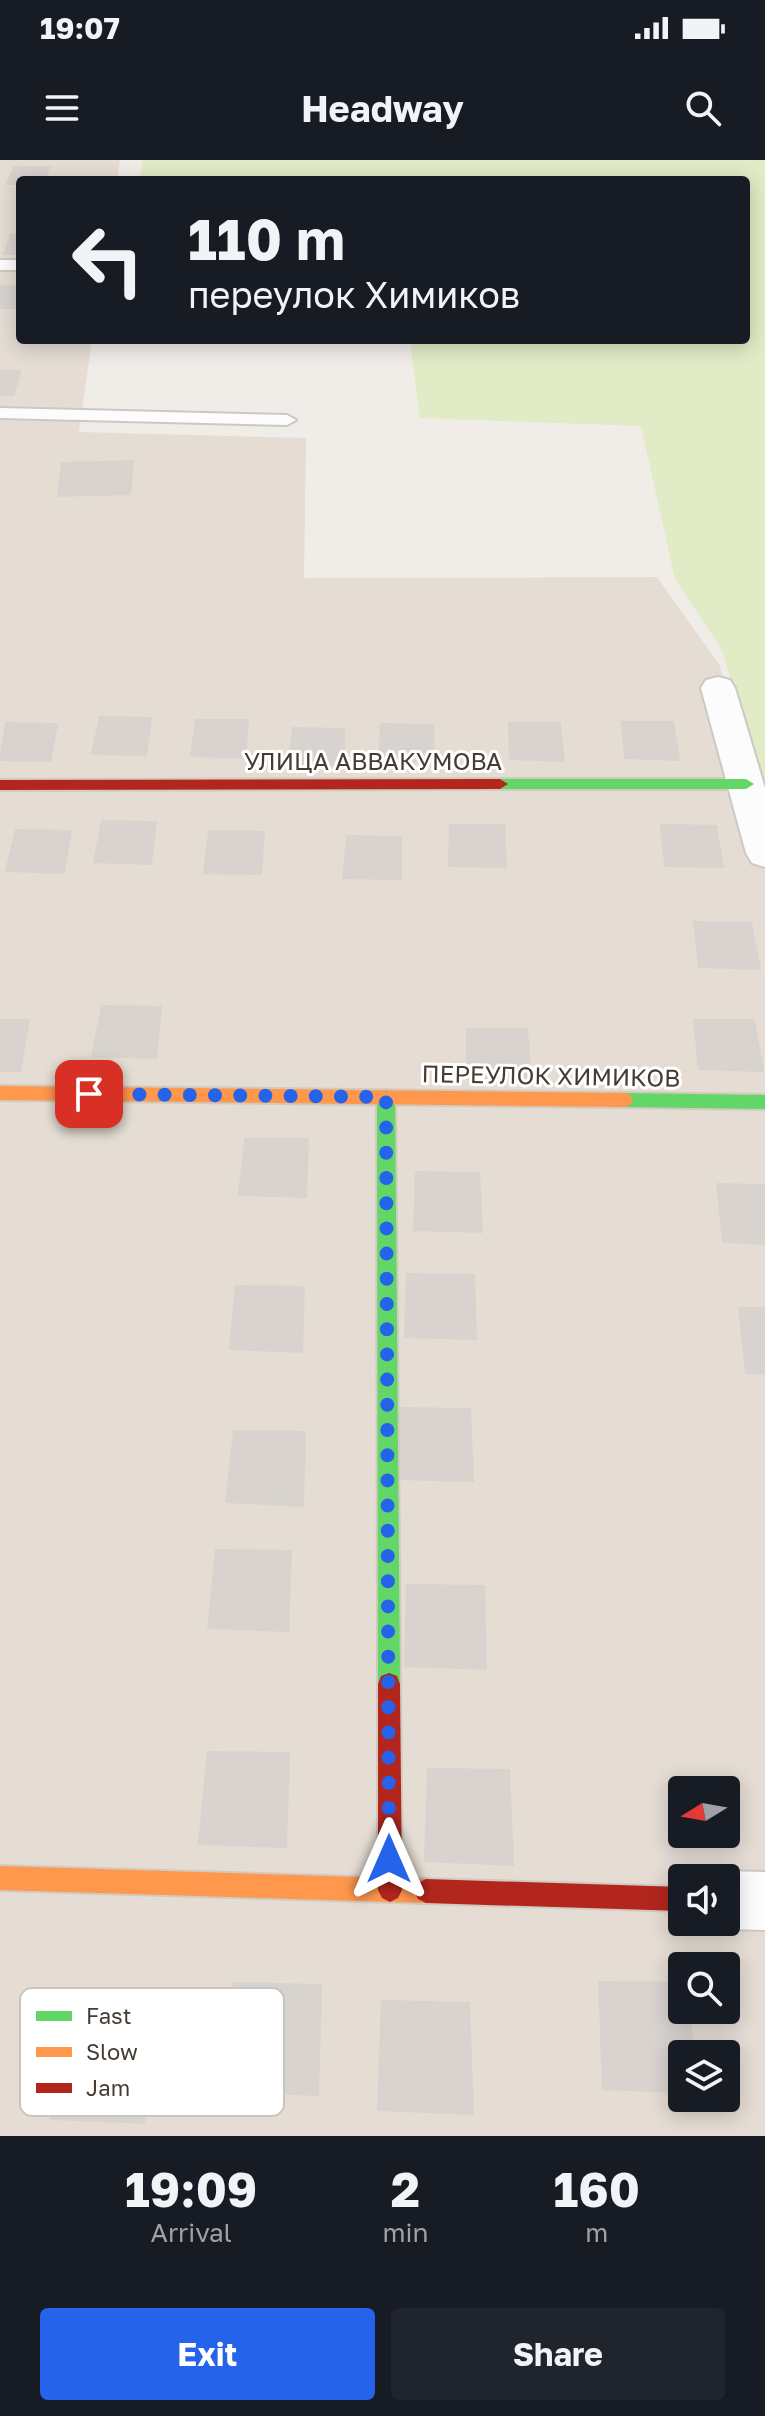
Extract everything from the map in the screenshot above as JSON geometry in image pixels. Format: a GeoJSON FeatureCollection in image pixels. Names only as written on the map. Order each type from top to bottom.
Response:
{"type":"FeatureCollection","features":[{"type":"Feature","properties":{"kind":"street"},"geometry":{"type":"LineString","coordinates":[[718,688],[765,853]]}},
{"type":"Feature","properties":{"kind":"street","name":"УЛИЦА АВВАКУМОВА"},"geometry":{"type":"LineString","coordinates":[[0,785],[746,784]]}},
{"type":"Feature","properties":{"kind":"street","name":"ПЕРЕУЛОК ХИМИКОВ"},"geometry":{"type":"LineString","coordinates":[[0,1093],[765,1102]]}},
{"type":"Feature","properties":{"kind":"street"},"geometry":{"type":"LineString","coordinates":[[386,1097],[390,1890]]}},
{"type":"Feature","properties":{"kind":"street"},"geometry":{"type":"LineString","coordinates":[[0,1878],[668,1899]]}},
{"type":"Feature","properties":{"kind":"street"},"geometry":{"type":"LineString","coordinates":[[740,1900],[765,1901]]}},
{"type":"Feature","properties":{"kind":"lane"},"geometry":{"type":"LineString","coordinates":[[0,413],[287,420]]}},
{"type":"Feature","properties":{"kind":"shaded area"},"geometry":{"type":"Polygon","coordinates":[[[0,160],[120,160],[118,176],[16,176],[16,344],[91,344],[79,432],[306,438],[304,578],[657,577],[719,664],[765,815],[765,2136],[0,2136],[0,160]]]}},
{"type":"Feature","properties":{"kind":"green space"},"geometry":{"type":"Polygon","coordinates":[[[143,160],[765,160],[765,781],[721,648],[675,579],[641,426],[420,418],[411,344],[750,344],[750,176],[140,176],[143,160]]]}},
{"type":"Feature","properties":{"kind":"building"},"geometry":{"type":"Polygon","coordinates":[[[14,167],[49,167],[46,176],[16,176],[16,184],[7,184],[14,167]]]}},
{"type":"Feature","properties":{"kind":"building"},"geometry":{"type":"Polygon","coordinates":[[[11,234],[16,234],[16,254],[4,254],[11,234]]]}},
{"type":"Feature","properties":{"kind":"building"},"geometry":{"type":"Polygon","coordinates":[[[0,286],[16,287],[16,308],[0,308],[0,286]]]}},
{"type":"Feature","properties":{"kind":"building"},"geometry":{"type":"Polygon","coordinates":[[[0,371],[20,371],[14,395],[0,395],[0,371]]]}},
{"type":"Feature","properties":{"kind":"building"},"geometry":{"type":"Polygon","coordinates":[[[133,461],[130,494],[58,496],[62,463],[133,461]]]}},
{"type":"Feature","properties":{"kind":"building"},"geometry":{"type":"Polygon","coordinates":[[[100,717],[151,718],[146,755],[92,754],[100,717]]]}},
{"type":"Feature","properties":{"kind":"building"},"geometry":{"type":"Polygon","coordinates":[[[196,720],[248,720],[245,758],[191,756],[196,720]]]}},
{"type":"Feature","properties":{"kind":"building"},"geometry":{"type":"Polygon","coordinates":[[[622,722],[673,722],[679,760],[625,758],[622,722]]]}},
{"type":"Feature","properties":{"kind":"building"},"geometry":{"type":"Polygon","coordinates":[[[6,723],[57,724],[50,761],[0,760],[6,723]]]}},
{"type":"Feature","properties":{"kind":"building"},"geometry":{"type":"Polygon","coordinates":[[[509,723],[560,723],[564,761],[510,759],[509,723]]]}},
{"type":"Feature","properties":{"kind":"building"},"geometry":{"type":"Polygon","coordinates":[[[381,724],[433,725],[434,762],[379,761],[381,724]]]}},
{"type":"Feature","properties":{"kind":"building"},"geometry":{"type":"Polygon","coordinates":[[[293,728],[344,729],[344,766],[289,765],[293,728]]]}},
{"type":"Feature","properties":{"kind":"building"},"geometry":{"type":"Polygon","coordinates":[[[102,821],[156,822],[151,864],[94,862],[102,821]]]}},
{"type":"Feature","properties":{"kind":"building"},"geometry":{"type":"Polygon","coordinates":[[[450,825],[504,825],[506,867],[449,866],[450,825]]]}},
{"type":"Feature","properties":{"kind":"building"},"geometry":{"type":"Polygon","coordinates":[[[661,825],[716,826],[723,867],[665,866],[661,825]]]}},
{"type":"Feature","properties":{"kind":"building"},"geometry":{"type":"Polygon","coordinates":[[[16,830],[71,831],[64,873],[6,871],[16,830]]]}},
{"type":"Feature","properties":{"kind":"building"},"geometry":{"type":"Polygon","coordinates":[[[209,831],[264,832],[261,874],[204,873],[209,831]]]}},
{"type":"Feature","properties":{"kind":"building"},"geometry":{"type":"Polygon","coordinates":[[[347,836],[401,837],[401,879],[343,878],[347,836]]]}},
{"type":"Feature","properties":{"kind":"building"},"geometry":{"type":"Polygon","coordinates":[[[694,922],[751,923],[760,969],[699,967],[694,922]]]}},
{"type":"Feature","properties":{"kind":"building"},"geometry":{"type":"Polygon","coordinates":[[[102,1006],[161,1007],[156,1058],[92,1056],[102,1006]]]}},
{"type":"Feature","properties":{"kind":"building"},"geometry":{"type":"Polygon","coordinates":[[[0,1020],[29,1020],[20,1071],[0,1071],[0,1020]]]}},
{"type":"Feature","properties":{"kind":"building"},"geometry":{"type":"Polygon","coordinates":[[[694,1020],[754,1020],[763,1071],[699,1069],[694,1020]]]}},
{"type":"Feature","properties":{"kind":"building"},"geometry":{"type":"Polygon","coordinates":[[[467,1029],[527,1029],[531,1081],[467,1079],[467,1029]]]}},
{"type":"Feature","properties":{"kind":"building"},"geometry":{"type":"Polygon","coordinates":[[[245,1139],[308,1139],[306,1197],[239,1195],[245,1139]]]}},
{"type":"Feature","properties":{"kind":"building"},"geometry":{"type":"Polygon","coordinates":[[[416,1172],[479,1173],[482,1232],[414,1230],[416,1172]]]}},
{"type":"Feature","properties":{"kind":"building"},"geometry":{"type":"Polygon","coordinates":[[[717,1184],[765,1185],[765,1244],[723,1242],[717,1184]]]}},
{"type":"Feature","properties":{"kind":"building"},"geometry":{"type":"Polygon","coordinates":[[[407,1274],[474,1275],[476,1339],[405,1337],[407,1274]]]}},
{"type":"Feature","properties":{"kind":"building"},"geometry":{"type":"Polygon","coordinates":[[[236,1286],[304,1287],[302,1352],[230,1349],[236,1286]]]}},
{"type":"Feature","properties":{"kind":"building"},"geometry":{"type":"Polygon","coordinates":[[[739,1308],[765,1308],[765,1373],[746,1373],[739,1308]]]}},
{"type":"Feature","properties":{"kind":"building"},"geometry":{"type":"Polygon","coordinates":[[[399,1408],[470,1409],[473,1481],[397,1479],[399,1408]]]}},
{"type":"Feature","properties":{"kind":"building"},"geometry":{"type":"Polygon","coordinates":[[[234,1431],[305,1432],[303,1506],[226,1502],[234,1431]]]}},
{"type":"Feature","properties":{"kind":"building"},"geometry":{"type":"Polygon","coordinates":[[[216,1550],[291,1551],[288,1631],[208,1628],[216,1550]]]}},
{"type":"Feature","properties":{"kind":"building"},"geometry":{"type":"Polygon","coordinates":[[[407,1585],[484,1586],[486,1669],[405,1666],[407,1585]]]}},
{"type":"Feature","properties":{"kind":"building"},"geometry":{"type":"Polygon","coordinates":[[[208,1752],[289,1753],[286,1847],[199,1844],[208,1752]]]}},
{"type":"Feature","properties":{"kind":"building"},"geometry":{"type":"Polygon","coordinates":[[[428,1769],[509,1770],[513,1865],[425,1861],[428,1769]]]}},
{"type":"Feature","properties":{"kind":"building"},"geometry":{"type":"Polygon","coordinates":[[[599,1982],[668,1983],[668,2024],[691,2024],[692,2040],[668,2040],[668,2091],[603,2089],[599,1982]]]}},
{"type":"Feature","properties":{"kind":"building"},"geometry":{"type":"Polygon","coordinates":[[[234,1983],[321,1985],[318,2095],[284,2094],[284,1988],[234,1988],[234,1983]]]}},
{"type":"Feature","properties":{"kind":"building"},"geometry":{"type":"Polygon","coordinates":[[[382,2001],[469,2003],[473,2114],[378,2110],[382,2001]]]}},
{"type":"Feature","properties":{"kind":"building"},"geometry":{"type":"Polygon","coordinates":[[[50,2116],[145,2116],[144,2123],[50,2119],[50,2116]]]}},
{"type":"Feature","properties":{"kind":"traffic: fast"},"geometry":{"type":"LineString","coordinates":[[500,784],[746,784]]}},
{"type":"Feature","properties":{"kind":"traffic: fast"},"geometry":{"type":"LineString","coordinates":[[386,1097],[389,1684]]}},
{"type":"Feature","properties":{"kind":"traffic: fast"},"geometry":{"type":"LineString","coordinates":[[624,1100],[765,1102]]}},
{"type":"Feature","properties":{"kind":"traffic: slow"},"geometry":{"type":"LineString","coordinates":[[0,1093],[624,1100]]}},
{"type":"Feature","properties":{"kind":"traffic: slow"},"geometry":{"type":"LineString","coordinates":[[0,1878],[426,1891]]}},
{"type":"Feature","properties":{"kind":"traffic: jam"},"geometry":{"type":"LineString","coordinates":[[0,785],[500,784]]}},
{"type":"Feature","properties":{"kind":"traffic: jam"},"geometry":{"type":"LineString","coordinates":[[389,1684],[390,1890]]}},
{"type":"Feature","properties":{"kind":"traffic: jam"},"geometry":{"type":"LineString","coordinates":[[426,1891],[668,1899]]}},
{"type":"Feature","properties":{"kind":"route"},"geometry":{"type":"LineString","coordinates":[[89,1094],[386,1097],[389,1859]]}}]}
